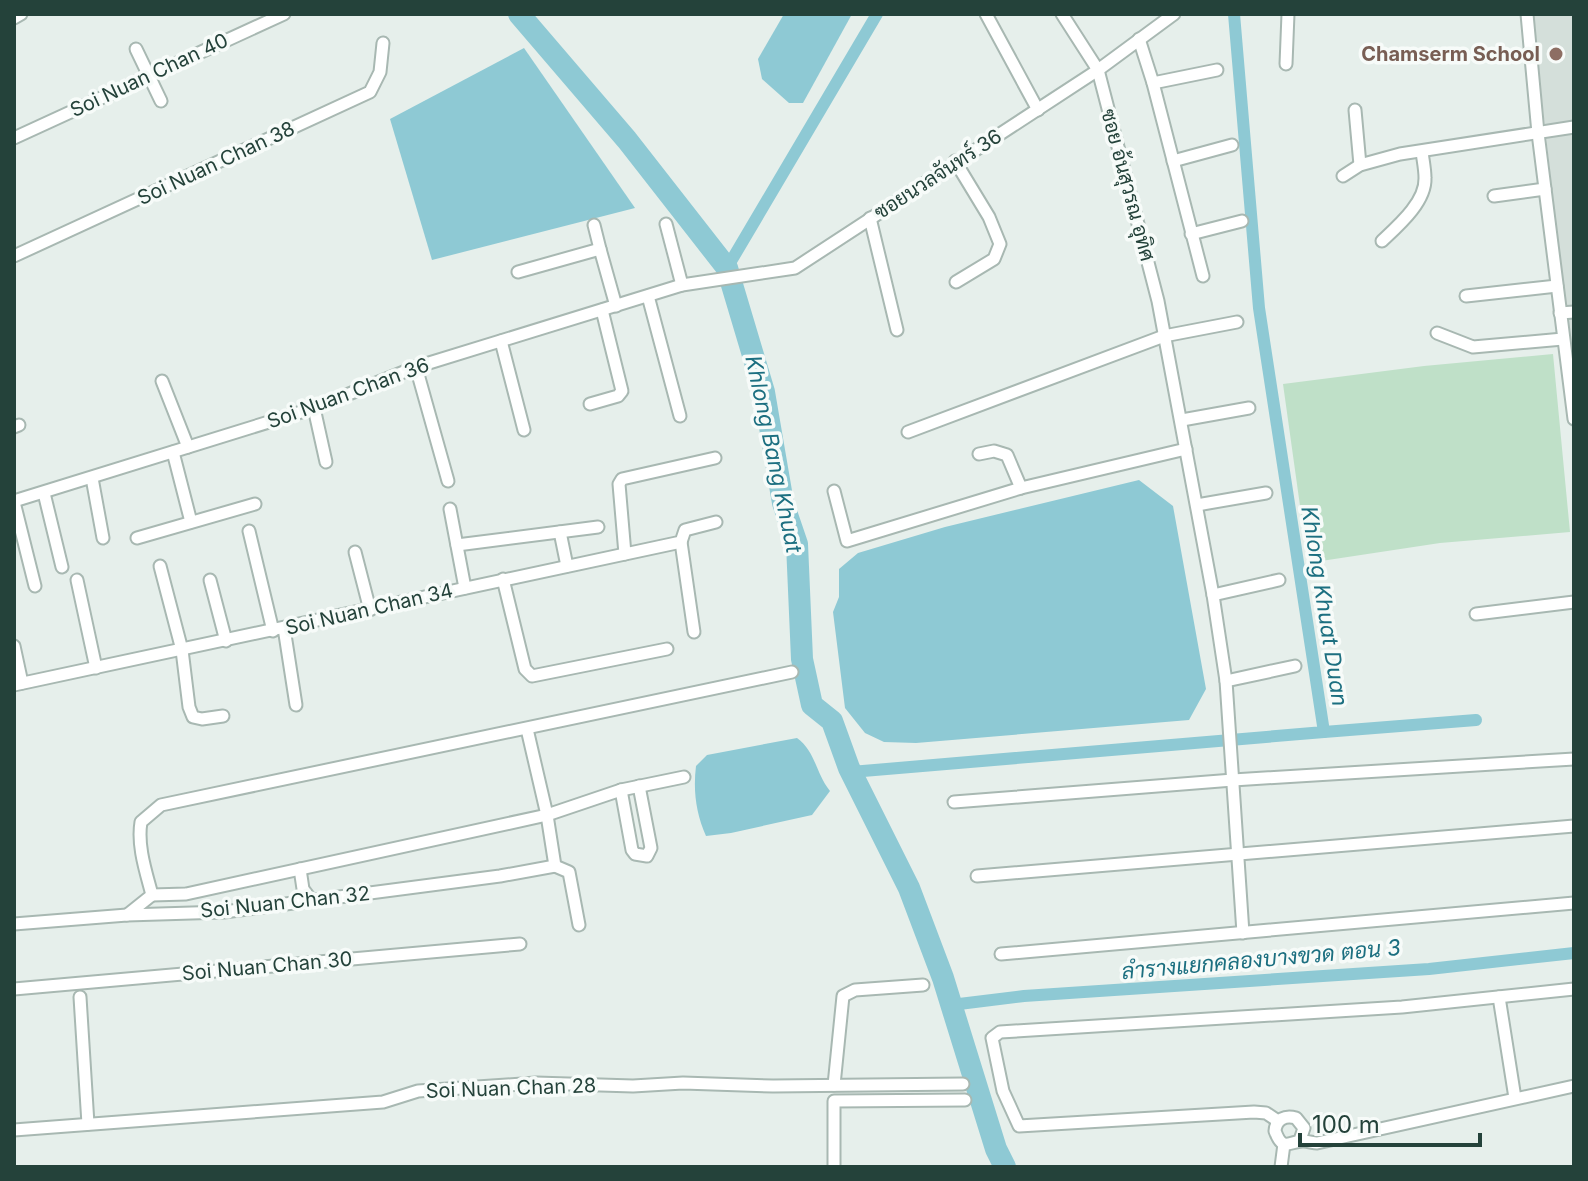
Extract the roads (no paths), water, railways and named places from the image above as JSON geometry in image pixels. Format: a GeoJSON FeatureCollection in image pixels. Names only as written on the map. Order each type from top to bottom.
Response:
{"type":"FeatureCollection","features":[{"type":"Feature","properties":{"kind":"street"},"geometry":{"type":"LineString","coordinates":[[14,18],[21,14]]}},
{"type":"Feature","properties":{"kind":"street","name":"Soi Nuan Chan 40"},"geometry":{"type":"LineString","coordinates":[[14,138],[284,14]]}},
{"type":"Feature","properties":{"kind":"street"},"geometry":{"type":"LineString","coordinates":[[986,14],[1038,110]]}},
{"type":"Feature","properties":{"kind":"street","name":"ซอย อ้นสุวรณ อุทิศ"},"geometry":{"type":"LineString","coordinates":[[1062,14],[1098,70],[1158,301],[1182,420],[1226,681],[1243,933]]}},
{"type":"Feature","properties":{"kind":"street","name":"ซอยนวลจันทร์ 36"},"geometry":{"type":"LineString","coordinates":[[682,285],[784,270],[805,263],[955,161],[1098,70],[1174,14]]}},
{"type":"Feature","properties":{"kind":"street"},"geometry":{"type":"LineString","coordinates":[[1286,64],[1288,14]]}},
{"type":"Feature","properties":{"kind":"street"},"geometry":{"type":"LineString","coordinates":[[1527,14],[1538,133],[1574,419]]}},
{"type":"Feature","properties":{"kind":"street"},"geometry":{"type":"LineString","coordinates":[[1139,39],[1203,276]]}},
{"type":"Feature","properties":{"kind":"street","name":"Soi Nuan Chan 38"},"geometry":{"type":"LineString","coordinates":[[14,256],[370,92],[380,72],[383,43]]}},
{"type":"Feature","properties":{"kind":"street"},"geometry":{"type":"LineString","coordinates":[[136,49],[161,101]]}},
{"type":"Feature","properties":{"kind":"street"},"geometry":{"type":"LineString","coordinates":[[1153,83],[1217,70]]}},
{"type":"Feature","properties":{"kind":"street"},"geometry":{"type":"LineString","coordinates":[[1355,110],[1360,165]]}},
{"type":"Feature","properties":{"kind":"street"},"geometry":{"type":"LineString","coordinates":[[1343,176],[1360,165],[1400,154],[1574,127]]}},
{"type":"Feature","properties":{"kind":"street"},"geometry":{"type":"LineString","coordinates":[[1173,161],[1232,145]]}},
{"type":"Feature","properties":{"kind":"street"},"geometry":{"type":"LineString","coordinates":[[1382,241],[1407,215],[1424,190],[1426,179],[1422,152]]}},
{"type":"Feature","properties":{"kind":"street"},"geometry":{"type":"LineString","coordinates":[[955,161],[989,217],[1000,244],[994,259],[956,282]]}},
{"type":"Feature","properties":{"kind":"street"},"geometry":{"type":"LineString","coordinates":[[1494,196],[1545,189]]}},
{"type":"Feature","properties":{"kind":"street"},"geometry":{"type":"LineString","coordinates":[[870,218],[897,330]]}},
{"type":"Feature","properties":{"kind":"street"},"geometry":{"type":"LineString","coordinates":[[1191,234],[1242,221]]}},
{"type":"Feature","properties":{"kind":"street"},"geometry":{"type":"LineString","coordinates":[[666,224],[682,285]]}},
{"type":"Feature","properties":{"kind":"street"},"geometry":{"type":"LineString","coordinates":[[594,225],[616,306]]}},
{"type":"Feature","properties":{"kind":"street"},"geometry":{"type":"LineString","coordinates":[[518,272],[600,249]]}},
{"type":"Feature","properties":{"kind":"street","name":"Soi Nuan Chan 36"},"geometry":{"type":"LineString","coordinates":[[14,502],[314,408],[416,367],[682,285]]}},
{"type":"Feature","properties":{"kind":"street"},"geometry":{"type":"LineString","coordinates":[[1466,296],[1557,286]]}},
{"type":"Feature","properties":{"kind":"street"},"geometry":{"type":"LineString","coordinates":[[648,296],[680,416]]}},
{"type":"Feature","properties":{"kind":"street"},"geometry":{"type":"LineString","coordinates":[[590,404],[618,396],[622,391],[602,310]]}},
{"type":"Feature","properties":{"kind":"street"},"geometry":{"type":"LineString","coordinates":[[1560,313],[1574,312]]}},
{"type":"Feature","properties":{"kind":"street"},"geometry":{"type":"LineString","coordinates":[[908,432],[1164,336],[1237,322]]}},
{"type":"Feature","properties":{"kind":"street"},"geometry":{"type":"LineString","coordinates":[[1437,333],[1473,347],[1563,339]]}},
{"type":"Feature","properties":{"kind":"street"},"geometry":{"type":"LineString","coordinates":[[501,341],[524,430]]}},
{"type":"Feature","properties":{"kind":"street"},"geometry":{"type":"LineString","coordinates":[[416,367],[448,481]]}},
{"type":"Feature","properties":{"kind":"street"},"geometry":{"type":"LineString","coordinates":[[162,381],[188,447]]}},
{"type":"Feature","properties":{"kind":"street"},"geometry":{"type":"LineString","coordinates":[[314,408],[326,462]]}},
{"type":"Feature","properties":{"kind":"street"},"geometry":{"type":"LineString","coordinates":[[1182,420],[1249,408]]}},
{"type":"Feature","properties":{"kind":"street"},"geometry":{"type":"LineString","coordinates":[[834,491],[847,541],[1021,488],[1186,449]]}},
{"type":"Feature","properties":{"kind":"street"},"geometry":{"type":"LineString","coordinates":[[979,454],[994,451],[1007,455],[1021,488]]}},
{"type":"Feature","properties":{"kind":"street"},"geometry":{"type":"LineString","coordinates":[[173,452],[191,522]]}},
{"type":"Feature","properties":{"kind":"street"},"geometry":{"type":"LineString","coordinates":[[625,554],[619,484],[622,479],[715,458]]}},
{"type":"Feature","properties":{"kind":"street"},"geometry":{"type":"LineString","coordinates":[[92,478],[103,538]]}},
{"type":"Feature","properties":{"kind":"street"},"geometry":{"type":"LineString","coordinates":[[44,493],[62,567]]}},
{"type":"Feature","properties":{"kind":"street"},"geometry":{"type":"LineString","coordinates":[[1197,505],[1266,493]]}},
{"type":"Feature","properties":{"kind":"street"},"geometry":{"type":"LineString","coordinates":[[14,502],[35,586]]}},
{"type":"Feature","properties":{"kind":"street"},"geometry":{"type":"LineString","coordinates":[[137,538],[255,504]]}},
{"type":"Feature","properties":{"kind":"street"},"geometry":{"type":"LineString","coordinates":[[450,509],[465,588]]}},
{"type":"Feature","properties":{"kind":"street","name":"Soi Nuan Chan 34"},"geometry":{"type":"LineString","coordinates":[[18,684],[681,542],[685,530],[716,522]]}},
{"type":"Feature","properties":{"kind":"street"},"geometry":{"type":"LineString","coordinates":[[457,545],[598,527]]}},
{"type":"Feature","properties":{"kind":"street"},"geometry":{"type":"LineString","coordinates":[[249,531],[296,705]]}},
{"type":"Feature","properties":{"kind":"street"},"geometry":{"type":"LineString","coordinates":[[560,532],[567,566]]}},
{"type":"Feature","properties":{"kind":"street"},"geometry":{"type":"LineString","coordinates":[[681,542],[694,632]]}},
{"type":"Feature","properties":{"kind":"street"},"geometry":{"type":"LineString","coordinates":[[355,552],[370,610]]}},
{"type":"Feature","properties":{"kind":"street"},"geometry":{"type":"LineString","coordinates":[[160,566],[182,650],[193,717],[223,716]]}},
{"type":"Feature","properties":{"kind":"street"},"geometry":{"type":"LineString","coordinates":[[503,579],[525,669],[532,676],[667,649]]}},
{"type":"Feature","properties":{"kind":"street"},"geometry":{"type":"LineString","coordinates":[[77,580],[96,668]]}},
{"type":"Feature","properties":{"kind":"street"},"geometry":{"type":"LineString","coordinates":[[210,580],[226,641]]}},
{"type":"Feature","properties":{"kind":"street"},"geometry":{"type":"LineString","coordinates":[[1213,595],[1279,580]]}},
{"type":"Feature","properties":{"kind":"street"},"geometry":{"type":"LineString","coordinates":[[1476,614],[1574,602]]}},
{"type":"Feature","properties":{"kind":"street"},"geometry":{"type":"LineString","coordinates":[[14,646],[18,684]]}},
{"type":"Feature","properties":{"kind":"street"},"geometry":{"type":"LineString","coordinates":[[1226,681],[1295,666]]}},
{"type":"Feature","properties":{"kind":"street"},"geometry":{"type":"LineString","coordinates":[[152,895],[143,863],[140,828],[141,822],[161,805],[792,672]]}},
{"type":"Feature","properties":{"kind":"street"},"geometry":{"type":"LineString","coordinates":[[527,729],[555,866],[569,872],[579,925]]}},
{"type":"Feature","properties":{"kind":"street"},"geometry":{"type":"LineString","coordinates":[[954,802],[1233,780],[1574,759]]}},
{"type":"Feature","properties":{"kind":"street"},"geometry":{"type":"LineString","coordinates":[[127,915],[152,895],[186,894],[547,815],[621,790],[684,777]]}},
{"type":"Feature","properties":{"kind":"street"},"geometry":{"type":"LineString","coordinates":[[621,790],[632,850],[635,854],[647,856],[651,848],[639,786]]}},
{"type":"Feature","properties":{"kind":"street"},"geometry":{"type":"LineString","coordinates":[[977,876],[1574,826]]}},
{"type":"Feature","properties":{"kind":"street","name":"Soi Nuan Chan 32"},"geometry":{"type":"LineString","coordinates":[[14,924],[127,915],[224,912],[555,866]]}},
{"type":"Feature","properties":{"kind":"street"},"geometry":{"type":"LineString","coordinates":[[300,869],[303,889],[312,901]]}},
{"type":"Feature","properties":{"kind":"street"},"geometry":{"type":"LineString","coordinates":[[1001,954],[1574,903]]}},
{"type":"Feature","properties":{"kind":"street","name":"Soi Nuan Chan 30"},"geometry":{"type":"LineString","coordinates":[[14,989],[520,944]]}},
{"type":"Feature","properties":{"kind":"street"},"geometry":{"type":"LineString","coordinates":[[834,1085],[843,996],[855,990],[923,985]]}},
{"type":"Feature","properties":{"kind":"street"},"geometry":{"type":"LineString","coordinates":[[1278,1121],[1266,1113],[1254,1112],[1019,1126],[1015,1123],[995,1065],[992,1038],[1000,1032],[1402,1007],[1574,989]]}},
{"type":"Feature","properties":{"kind":"street"},"geometry":{"type":"LineString","coordinates":[[80,997],[88,1124]]}},
{"type":"Feature","properties":{"kind":"street"},"geometry":{"type":"LineString","coordinates":[[1499,997],[1515,1098]]}},
{"type":"Feature","properties":{"kind":"street","name":"Soi Nuan Chan 28"},"geometry":{"type":"LineString","coordinates":[[14,1130],[383,1102],[418,1091],[522,1084],[963,1084]]}},
{"type":"Feature","properties":{"kind":"street"},"geometry":{"type":"LineString","coordinates":[[1300,1140],[1304,1128],[1296,1118],[1283,1117],[1278,1121],[1275,1131],[1279,1141],[1284,1144],[1290,1145],[1300,1140],[1317,1143],[1574,1086]]}},
{"type":"Feature","properties":{"kind":"street"},"geometry":{"type":"LineString","coordinates":[[834,1167],[834,1101],[965,1100]]}},
{"type":"Feature","properties":{"kind":"street"},"geometry":{"type":"LineString","coordinates":[[1281,1167],[1284,1144]]}},
{"type":"Feature","properties":{"kind":"water"},"geometry":{"type":"Polygon","coordinates":[[[784,14],[852,14],[803,103],[789,103],[762,79],[758,59],[784,14]]]}},
{"type":"Feature","properties":{"kind":"water"},"geometry":{"type":"Polygon","coordinates":[[[524,48],[635,208],[432,260],[390,119],[524,48]]]}},
{"type":"Feature","properties":{"kind":"water"},"geometry":{"type":"Polygon","coordinates":[[[1139,480],[1173,506],[1206,689],[1189,720],[916,743],[884,742],[865,733],[845,708],[833,612],[839,597],[839,569],[858,553],[945,527],[1139,480]]]}},
{"type":"Feature","properties":{"kind":"water"},"geometry":{"type":"Polygon","coordinates":[[[797,738],[812,756],[830,791],[812,815],[706,836],[696,802],[696,766],[707,755],[797,738]]]}},
{"type":"Feature","properties":{"kind":"waterway","name":"Khlong Bang Khuat"},"geometry":{"type":"LineString","coordinates":[[519,14],[627,140],[727,268],[764,392],[783,503],[797,544],[802,659],[812,705],[832,721],[849,768],[909,888],[943,978],[996,1149],[1005,1167]]}},
{"type":"Feature","properties":{"kind":"waterway"},"geometry":{"type":"LineString","coordinates":[[727,268],[877,14]]}},
{"type":"Feature","properties":{"kind":"waterway","name":"Khlong Khuat Duan"},"geometry":{"type":"LineString","coordinates":[[851,772],[1324,732],[1259,308],[1234,14]]}},
{"type":"Feature","properties":{"kind":"waterway"},"geometry":{"type":"LineString","coordinates":[[1324,732],[1476,720]]}},
{"type":"Feature","properties":{"kind":"waterway","name":"ลำรางแยกคลองบางขวด ตอน 3"},"geometry":{"type":"LineString","coordinates":[[951,1005],[1024,996],[1429,969],[1574,953]]}},
{"type":"Feature","properties":{"kind":"place","name":"Chamserm School"},"geometry":{"type":"Point","coordinates":[1556,54]}}]}
